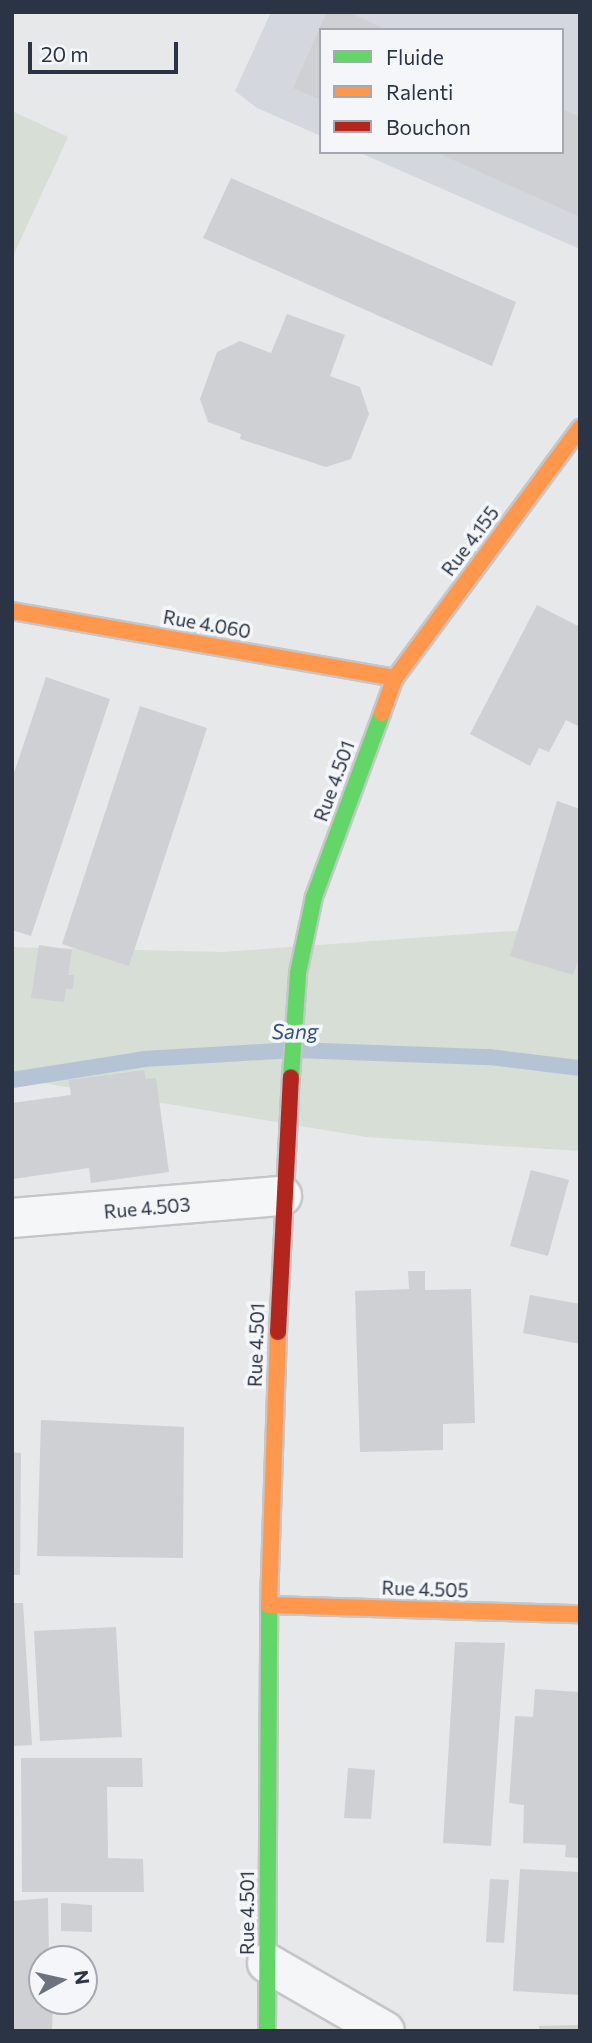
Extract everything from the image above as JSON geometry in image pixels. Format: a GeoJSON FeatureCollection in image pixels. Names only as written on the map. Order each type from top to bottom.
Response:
{"type":"FeatureCollection","features":[{"type":"Feature","properties":{"kind":"street","name":"Rue 4.155"},"geometry":{"type":"LineString","coordinates":[[395,678],[580,428]]}},
{"type":"Feature","properties":{"kind":"street","name":"Rue 4.060"},"geometry":{"type":"LineString","coordinates":[[12,611],[395,678]]}},
{"type":"Feature","properties":{"kind":"street","name":"Rue 4.501"},"geometry":{"type":"LineString","coordinates":[[267,2031],[269,1605],[282,1196],[298,974],[314,897],[395,678]]}},
{"type":"Feature","properties":{"kind":"street","name":"Rue 4.503"},"geometry":{"type":"LineString","coordinates":[[12,1218],[282,1196]]}},
{"type":"Feature","properties":{"kind":"street","name":"Rue 4.505"},"geometry":{"type":"LineString","coordinates":[[269,1605],[580,1614]]}},
{"type":"Feature","properties":{"kind":"street"},"geometry":{"type":"LineString","coordinates":[[267,1963],[385,2031]]}},
{"type":"Feature","properties":{"kind":"shaded area"},"geometry":{"type":"Polygon","coordinates":[[[271,12],[580,12],[580,249],[363,154],[564,154],[564,28],[319,28],[319,135],[257,108],[235,91],[271,12]]]}},
{"type":"Feature","properties":{"kind":"shaded area"},"geometry":{"type":"Polygon","coordinates":[[[12,111],[68,137],[12,258],[12,111]]]}},
{"type":"Feature","properties":{"kind":"shaded area"},"geometry":{"type":"Polygon","coordinates":[[[580,926],[580,1151],[367,1137],[12,1078],[12,947],[223,952],[580,926]]]}},
{"type":"Feature","properties":{"kind":"building"},"geometry":{"type":"Polygon","coordinates":[[[327,12],[348,12],[383,28],[320,28],[327,12]]]}},
{"type":"Feature","properties":{"kind":"building"},"geometry":{"type":"Polygon","coordinates":[[[319,30],[319,99],[293,88],[319,30]]]}},
{"type":"Feature","properties":{"kind":"building"},"geometry":{"type":"Polygon","coordinates":[[[564,110],[580,117],[580,217],[440,154],[564,154],[564,110]]]}},
{"type":"Feature","properties":{"kind":"building"},"geometry":{"type":"Polygon","coordinates":[[[231,178],[516,302],[492,366],[203,238],[231,178]]]}},
{"type":"Feature","properties":{"kind":"building"},"geometry":{"type":"Polygon","coordinates":[[[287,314],[345,335],[330,376],[360,387],[369,414],[351,459],[326,467],[240,439],[241,434],[208,422],[200,399],[217,352],[240,341],[271,353],[287,314]]]}},
{"type":"Feature","properties":{"kind":"building"},"geometry":{"type":"Polygon","coordinates":[[[537,605],[580,627],[580,727],[566,720],[549,752],[539,748],[530,766],[470,734],[537,605]]]}},
{"type":"Feature","properties":{"kind":"building"},"geometry":{"type":"Polygon","coordinates":[[[46,677],[110,699],[31,936],[12,930],[12,779],[46,677]]]}},
{"type":"Feature","properties":{"kind":"building"},"geometry":{"type":"Polygon","coordinates":[[[140,706],[207,728],[129,966],[62,944],[140,706]]]}},
{"type":"Feature","properties":{"kind":"building"},"geometry":{"type":"Polygon","coordinates":[[[557,801],[580,809],[580,955],[573,975],[510,956],[557,801]]]}},
{"type":"Feature","properties":{"kind":"building"},"geometry":{"type":"Polygon","coordinates":[[[39,945],[72,950],[68,975],[74,975],[73,989],[66,989],[64,1002],[31,998],[39,945]]]}},
{"type":"Feature","properties":{"kind":"building"},"geometry":{"type":"Polygon","coordinates":[[[144,1070],[146,1079],[156,1078],[169,1172],[91,1183],[89,1168],[13,1179],[12,1103],[71,1095],[69,1080],[144,1070]]]}},
{"type":"Feature","properties":{"kind":"building"},"geometry":{"type":"Polygon","coordinates":[[[531,1170],[569,1180],[548,1256],[510,1246],[531,1170]]]}},
{"type":"Feature","properties":{"kind":"building"},"geometry":{"type":"Polygon","coordinates":[[[408,1271],[425,1271],[425,1290],[471,1289],[475,1423],[443,1424],[443,1450],[360,1452],[355,1291],[409,1289],[408,1271]]]}},
{"type":"Feature","properties":{"kind":"building"},"geometry":{"type":"Polygon","coordinates":[[[530,1295],[580,1304],[580,1344],[523,1333],[530,1295]]]}},
{"type":"Feature","properties":{"kind":"building"},"geometry":{"type":"Polygon","coordinates":[[[41,1420],[184,1427],[183,1558],[37,1556],[41,1420]]]}},
{"type":"Feature","properties":{"kind":"building"},"geometry":{"type":"Polygon","coordinates":[[[12,1452],[21,1453],[20,1575],[12,1575],[12,1452]]]}},
{"type":"Feature","properties":{"kind":"building"},"geometry":{"type":"Polygon","coordinates":[[[12,1603],[23,1603],[32,1745],[12,1746],[12,1603]]]}},
{"type":"Feature","properties":{"kind":"building"},"geometry":{"type":"Polygon","coordinates":[[[116,1627],[122,1737],[40,1741],[34,1631],[116,1627]]]}},
{"type":"Feature","properties":{"kind":"building"},"geometry":{"type":"Polygon","coordinates":[[[455,1642],[505,1643],[491,1846],[443,1843],[455,1642]]]}},
{"type":"Feature","properties":{"kind":"building"},"geometry":{"type":"Polygon","coordinates":[[[535,1689],[580,1692],[580,1858],[565,1857],[566,1845],[523,1843],[524,1805],[509,1803],[515,1716],[533,1717],[535,1689]]]}},
{"type":"Feature","properties":{"kind":"building"},"geometry":{"type":"Polygon","coordinates":[[[21,1758],[142,1758],[143,1787],[107,1787],[108,1858],[143,1859],[144,1892],[22,1892],[21,1758]]]}},
{"type":"Feature","properties":{"kind":"building"},"geometry":{"type":"Polygon","coordinates":[[[348,1768],[375,1770],[371,1819],[344,1818],[348,1768]]]}},
{"type":"Feature","properties":{"kind":"building"},"geometry":{"type":"Polygon","coordinates":[[[520,1869],[580,1872],[580,1995],[513,1991],[520,1869]]]}},
{"type":"Feature","properties":{"kind":"building"},"geometry":{"type":"Polygon","coordinates":[[[490,1879],[509,1880],[504,1943],[486,1942],[490,1879]]]}},
{"type":"Feature","properties":{"kind":"building"},"geometry":{"type":"Polygon","coordinates":[[[48,1898],[49,1945],[28,1945],[28,2015],[53,2015],[52,2031],[12,2031],[12,1901],[48,1898]]]}},
{"type":"Feature","properties":{"kind":"building"},"geometry":{"type":"Polygon","coordinates":[[[61,1903],[92,1905],[92,1932],[61,1931],[61,1903]]]}},
{"type":"Feature","properties":{"kind":"building"},"geometry":{"type":"Polygon","coordinates":[[[580,2025],[580,2031],[539,2031],[539,2026],[580,2025]]]}},
{"type":"Feature","properties":{"kind":"waterway","name":"Sang"},"geometry":{"type":"LineString","coordinates":[[12,1080],[144,1059],[295,1050],[490,1057],[580,1068]]}},
{"type":"Feature","properties":{"kind":"traffic: fast"},"geometry":{"type":"LineString","coordinates":[[291,1077],[298,973],[314,897],[382,713]]}},
{"type":"Feature","properties":{"kind":"traffic: fast"},"geometry":{"type":"LineString","coordinates":[[267,2031],[269,1604]]}},
{"type":"Feature","properties":{"kind":"traffic: slow"},"geometry":{"type":"LineString","coordinates":[[382,713],[395,678],[580,428]]}},
{"type":"Feature","properties":{"kind":"traffic: slow"},"geometry":{"type":"LineString","coordinates":[[12,611],[395,678]]}},
{"type":"Feature","properties":{"kind":"traffic: slow"},"geometry":{"type":"LineString","coordinates":[[269,1604],[278,1332]]}},
{"type":"Feature","properties":{"kind":"traffic: slow"},"geometry":{"type":"LineString","coordinates":[[269,1605],[580,1614]]}},
{"type":"Feature","properties":{"kind":"traffic: jam"},"geometry":{"type":"LineString","coordinates":[[278,1332],[291,1077]]}}]}
